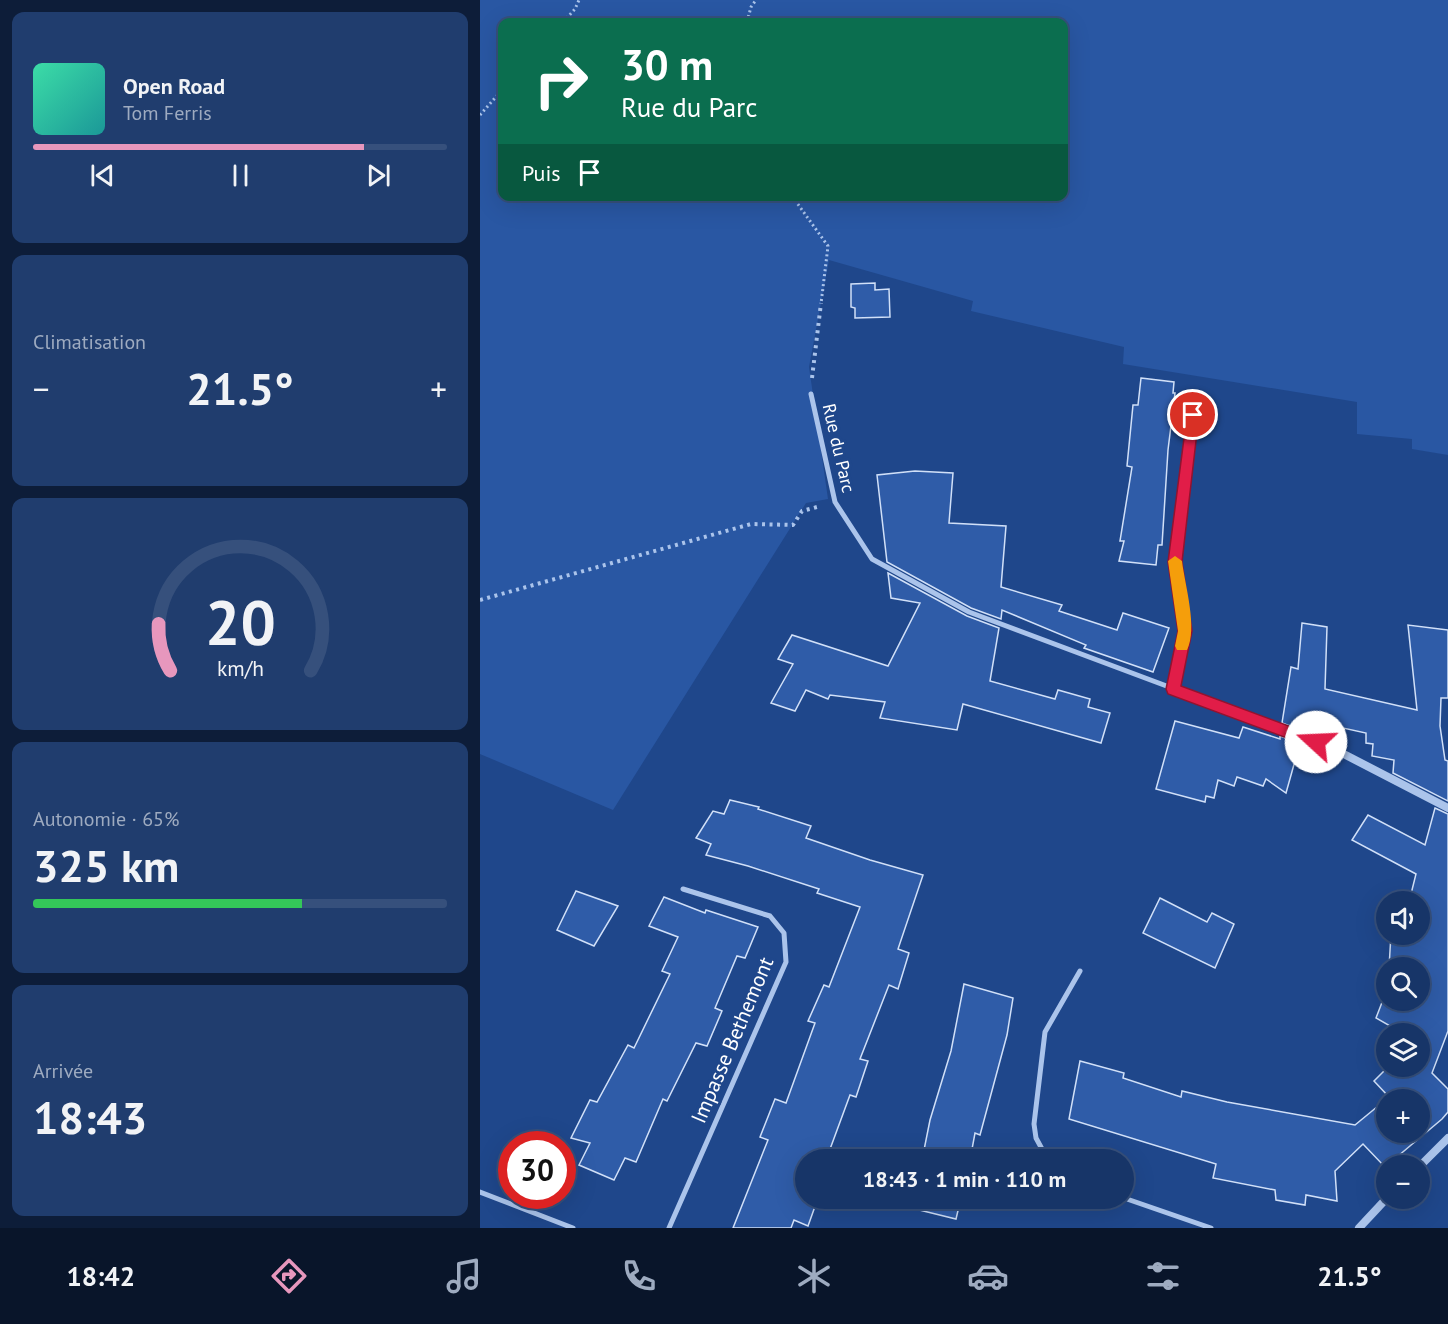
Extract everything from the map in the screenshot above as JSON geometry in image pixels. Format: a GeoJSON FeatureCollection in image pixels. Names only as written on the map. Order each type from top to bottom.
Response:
{"type":"FeatureCollection","features":[{"type":"Feature","properties":{"kind":"street","name":"Rue du Parc"},"geometry":{"type":"LineString","coordinates":[[811,394],[836,502],[872,559],[969,612],[1336,750],[1448,808]]}},
{"type":"Feature","properties":{"kind":"street"},"geometry":{"type":"LineString","coordinates":[[1173,689],[1185,631],[1175,562],[1193,415]]}},
{"type":"Feature","properties":{"kind":"street"},"geometry":{"type":"LineString","coordinates":[[1430,1156],[1448,1138]]}},
{"type":"Feature","properties":{"kind":"street"},"geometry":{"type":"LineString","coordinates":[[1359,1228],[1377,1209]]}},
{"type":"Feature","properties":{"kind":"lane","name":"Impasse Bethemont"},"geometry":{"type":"LineString","coordinates":[[669,1228],[786,962],[784,933],[770,916],[683,889]]}},
{"type":"Feature","properties":{"kind":"lane"},"geometry":{"type":"LineString","coordinates":[[1042,1149],[1036,1138],[1034,1124],[1044,1032],[1080,971]]}},
{"type":"Feature","properties":{"kind":"lane"},"geometry":{"type":"LineString","coordinates":[[480,1192],[573,1228]]}},
{"type":"Feature","properties":{"kind":"lane"},"geometry":{"type":"LineString","coordinates":[[1134,1201],[1211,1228]]}},
{"type":"Feature","properties":{"kind":"path"},"geometry":{"type":"LineString","coordinates":[[567,18],[579,0]]}},
{"type":"Feature","properties":{"kind":"path"},"geometry":{"type":"LineString","coordinates":[[748,18],[756,0]]}},
{"type":"Feature","properties":{"kind":"path"},"geometry":{"type":"LineString","coordinates":[[480,115],[498,95]]}},
{"type":"Feature","properties":{"kind":"path","name":"Rue du Parc"},"geometry":{"type":"LineString","coordinates":[[796,201],[828,246],[811,394]]}},
{"type":"Feature","properties":{"kind":"path"},"geometry":{"type":"LineString","coordinates":[[480,600],[751,524],[793,525],[802,511],[836,502]]}},
{"type":"Feature","properties":{"kind":"shaded area"},"geometry":{"type":"Polygon","coordinates":[[[480,0],[1448,0],[1448,455],[1412,449],[1412,439],[1357,434],[1357,402],[1123,364],[1124,347],[971,311],[973,301],[829,260],[809,367],[828,499],[806,503],[613,810],[480,754],[480,0]]]}},
{"type":"Feature","properties":{"kind":"building"},"geometry":{"type":"Polygon","coordinates":[[[875,283],[875,290],[889,289],[890,317],[855,318],[855,308],[851,307],[851,284],[875,283]]]}},
{"type":"Feature","properties":{"kind":"building"},"geometry":{"type":"Polygon","coordinates":[[[1141,378],[1174,382],[1173,393],[1175,393],[1168,450],[1162,545],[1158,545],[1156,565],[1119,561],[1124,541],[1120,541],[1132,467],[1127,466],[1133,405],[1138,405],[1141,378]]]}},
{"type":"Feature","properties":{"kind":"building"},"geometry":{"type":"Polygon","coordinates":[[[915,471],[953,473],[949,523],[1006,526],[1001,587],[1062,605],[1059,611],[1117,630],[1123,613],[1169,628],[1153,672],[1084,648],[1086,645],[1002,610],[1001,619],[971,608],[887,562],[877,475],[915,471]]]}},
{"type":"Feature","properties":{"kind":"building"},"geometry":{"type":"Polygon","coordinates":[[[888,573],[967,616],[999,628],[990,681],[1055,699],[1058,690],[1090,699],[1088,707],[1110,713],[1101,743],[963,704],[957,730],[880,718],[885,702],[830,695],[828,699],[806,690],[795,711],[771,703],[793,664],[778,659],[792,635],[888,666],[920,603],[891,598],[888,573]]]}},
{"type":"Feature","properties":{"kind":"building"},"geometry":{"type":"Polygon","coordinates":[[[1302,623],[1327,627],[1325,689],[1417,710],[1408,625],[1448,630],[1448,698],[1441,698],[1440,726],[1445,760],[1448,761],[1448,801],[1393,773],[1394,760],[1372,756],[1373,744],[1366,743],[1366,733],[1307,720],[1303,731],[1282,723],[1291,667],[1298,669],[1302,623]]]}},
{"type":"Feature","properties":{"kind":"building"},"geometry":{"type":"Polygon","coordinates":[[[1175,721],[1239,738],[1243,727],[1300,743],[1286,793],[1266,779],[1263,786],[1237,777],[1234,786],[1218,780],[1214,798],[1206,796],[1205,802],[1156,789],[1175,721]]]}},
{"type":"Feature","properties":{"kind":"building"},"geometry":{"type":"Polygon","coordinates":[[[730,800],[759,807],[758,809],[811,826],[806,838],[923,875],[898,949],[909,953],[898,989],[889,985],[860,1059],[868,1061],[856,1097],[850,1095],[830,1149],[795,1149],[795,1209],[814,1209],[808,1226],[794,1220],[791,1228],[733,1228],[768,1140],[760,1137],[775,1099],[786,1103],[815,1023],[808,1021],[824,985],[829,987],[860,907],[817,893],[819,889],[706,855],[711,844],[696,838],[713,811],[724,814],[730,800]]]}},
{"type":"Feature","properties":{"kind":"building"},"geometry":{"type":"Polygon","coordinates":[[[1435,808],[1448,814],[1448,1031],[1432,1073],[1448,1089],[1448,1112],[1430,1129],[1430,1089],[1382,1089],[1374,1081],[1378,1077],[1430,1077],[1430,1023],[1385,1023],[1376,1018],[1379,1011],[1430,1011],[1430,957],[1390,957],[1390,945],[1430,945],[1430,891],[1412,891],[1416,874],[1352,840],[1368,815],[1425,845],[1435,808]]]}},
{"type":"Feature","properties":{"kind":"building"},"geometry":{"type":"Polygon","coordinates":[[[576,891],[618,906],[594,946],[557,930],[576,891]]]}},
{"type":"Feature","properties":{"kind":"building"},"geometry":{"type":"Polygon","coordinates":[[[664,897],[705,913],[706,910],[758,927],[745,958],[737,956],[715,1008],[722,1011],[707,1046],[696,1043],[667,1101],[663,1099],[636,1162],[625,1158],[614,1180],[579,1165],[590,1143],[576,1139],[574,1131],[590,1100],[597,1102],[628,1045],[634,1048],[670,974],[662,971],[678,937],[649,926],[664,897]]]}},
{"type":"Feature","properties":{"kind":"building"},"geometry":{"type":"Polygon","coordinates":[[[1160,898],[1207,922],[1212,913],[1234,924],[1215,968],[1143,933],[1160,898]]]}},
{"type":"Feature","properties":{"kind":"building"},"geometry":{"type":"Polygon","coordinates":[[[964,984],[1013,998],[1007,1035],[980,1135],[975,1133],[972,1149],[924,1149],[930,1120],[951,1051],[964,984]]]}},
{"type":"Feature","properties":{"kind":"building"},"geometry":{"type":"Polygon","coordinates":[[[1080,1061],[1124,1073],[1123,1078],[1181,1097],[1182,1091],[1227,1102],[1355,1125],[1376,1108],[1376,1143],[1414,1143],[1399,1155],[1376,1155],[1376,1158],[1363,1144],[1335,1171],[1337,1201],[1306,1195],[1305,1205],[1276,1200],[1275,1190],[1213,1178],[1216,1164],[1069,1119],[1080,1061]]]}},
{"type":"Feature","properties":{"kind":"building"},"geometry":{"type":"Polygon","coordinates":[[[915,1209],[958,1209],[956,1219],[915,1209]]]}},
{"type":"Feature","properties":{"kind":"slow traffic"},"geometry":{"type":"LineString","coordinates":[[1175,561],[1185,631],[1182,646]]}},
{"type":"Feature","properties":{"kind":"route"},"geometry":{"type":"LineString","coordinates":[[1193,415],[1175,562],[1185,631],[1173,689],[1316,742]]}}]}
